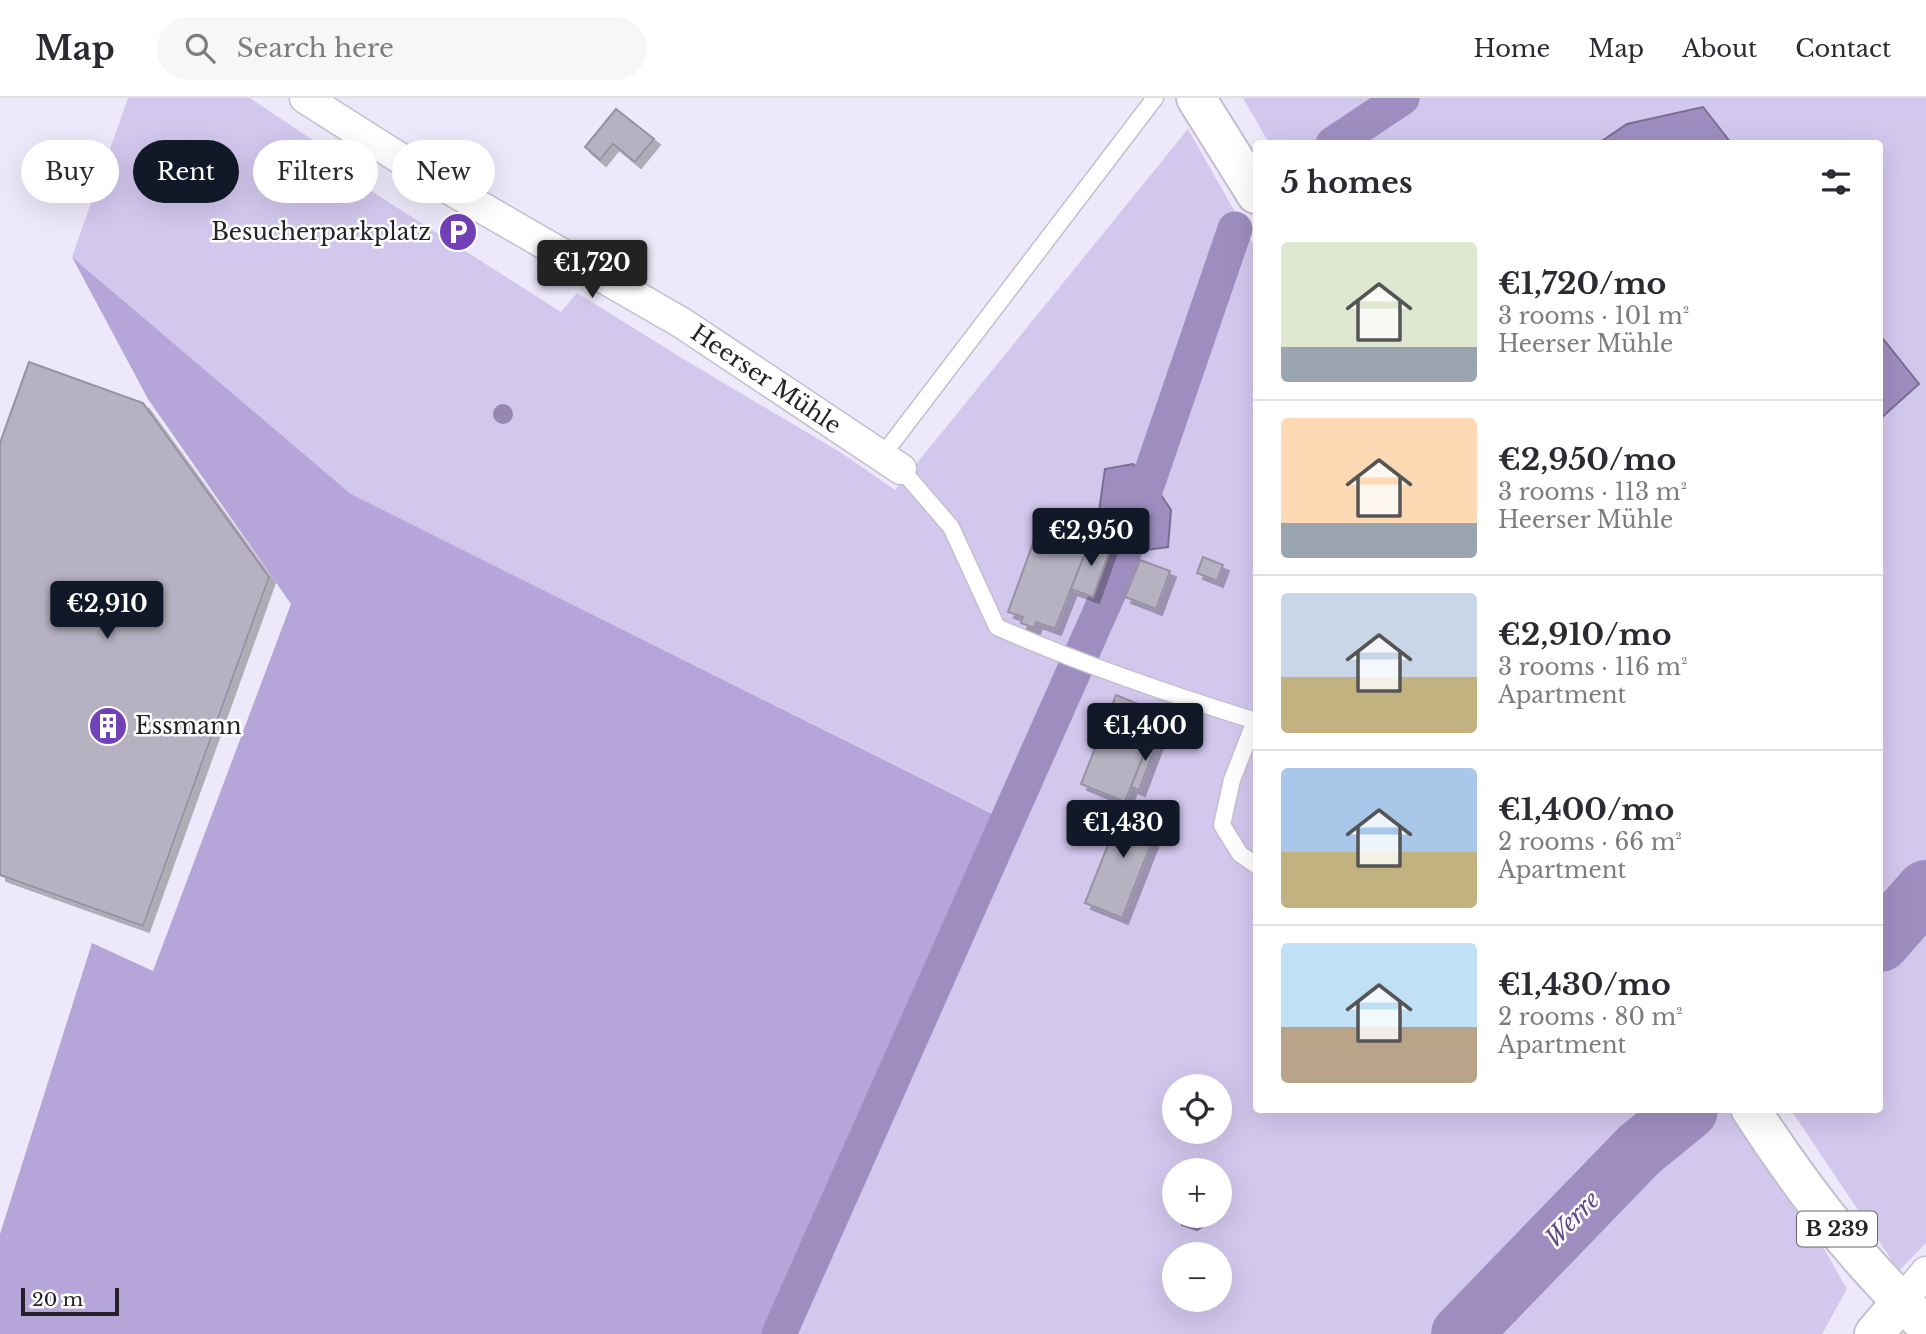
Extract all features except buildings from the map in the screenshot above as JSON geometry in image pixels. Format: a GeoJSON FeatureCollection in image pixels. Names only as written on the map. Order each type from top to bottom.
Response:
{"type":"FeatureCollection","features":[{"type":"Feature","properties":{"kind":"main road"},"geometry":{"type":"LineString","coordinates":[[1196,98],[1253,189]]}},
{"type":"Feature","properties":{"kind":"main road","name":"B 239"},"geometry":{"type":"LineString","coordinates":[[1753,1113],[1778,1151],[1844,1238],[1913,1313]]}},
{"type":"Feature","properties":{"kind":"main road"},"geometry":{"type":"LineString","coordinates":[[1874,1334],[1913,1313]]}},
{"type":"Feature","properties":{"kind":"street","name":"Heerser Mühle"},"geometry":{"type":"LineString","coordinates":[[305,98],[439,183],[682,323],[891,462]]}},
{"type":"Feature","properties":{"kind":"street"},"geometry":{"type":"LineString","coordinates":[[1913,1313],[1926,1272]]}},
{"type":"Feature","properties":{"kind":"lane"},"geometry":{"type":"LineString","coordinates":[[1155,98],[891,462],[951,527],[997,627],[1099,669],[1253,720]]}},
{"type":"Feature","properties":{"kind":"lane"},"geometry":{"type":"LineString","coordinates":[[1253,728],[1232,780],[1222,825],[1240,854],[1253,863]]}},
{"type":"Feature","properties":{"kind":"shaded area"},"geometry":{"type":"Polygon","coordinates":[[[128,98],[250,98],[313,140],[253,140],[253,203],[378,203],[378,195],[561,312],[577,293],[840,452],[895,490],[1188,129],[1253,244],[1253,1113],[1747,1113],[1847,1289],[1822,1334],[797,1334],[1004,820],[351,494],[72,257],[91,203],[119,203],[119,140],[113,140],[128,98]]]}},
{"type":"Feature","properties":{"kind":"shaded area"},"geometry":{"type":"Polygon","coordinates":[[[1243,98],[1926,98],[1926,1243],[1899,1271],[1793,1113],[1883,1113],[1883,140],[1267,140],[1243,98]]]}},
{"type":"Feature","properties":{"kind":"shaded area"},"geometry":{"type":"Polygon","coordinates":[[[1703,107],[1729,140],[1603,140],[1627,124],[1703,107]]]}},
{"type":"Feature","properties":{"kind":"shaded area"},"geometry":{"type":"Polygon","coordinates":[[[72,257],[351,494],[1004,820],[797,1334],[0,1334],[0,1234],[92,943],[153,971],[291,604],[148,399],[72,257]]]}},
{"type":"Feature","properties":{"kind":"shaded area"},"geometry":{"type":"Polygon","coordinates":[[[1883,339],[1919,384],[1883,416],[1883,339]]]}},
{"type":"Feature","properties":{"kind":"shaded area"},"geometry":{"type":"Polygon","coordinates":[[[1133,464],[1149,477],[1171,510],[1168,547],[1138,551],[1121,596],[1100,588],[1119,540],[1097,525],[1105,469],[1133,464]]]}},
{"type":"Feature","properties":{"kind":"waterway"},"geometry":{"type":"LineString","coordinates":[[1339,140],[1402,98]]}},
{"type":"Feature","properties":{"kind":"waterway"},"geometry":{"type":"LineString","coordinates":[[779,1334],[1114,581],[1235,229]]}},
{"type":"Feature","properties":{"kind":"waterway","name":"Werre"},"geometry":{"type":"LineString","coordinates":[[1883,939],[1926,890]]}},
{"type":"Feature","properties":{"kind":"waterway","name":"Werre"},"geometry":{"type":"LineString","coordinates":[[1461,1334],[1639,1150],[1684,1113]]}},
{"type":"Feature","properties":{"kind":"place","name":"Besucherparkplatz"},"geometry":{"type":"Point","coordinates":[458,232]}},
{"type":"Feature","properties":{"kind":"place","name":"Essmann"},"geometry":{"type":"Point","coordinates":[108,726]}}]}
